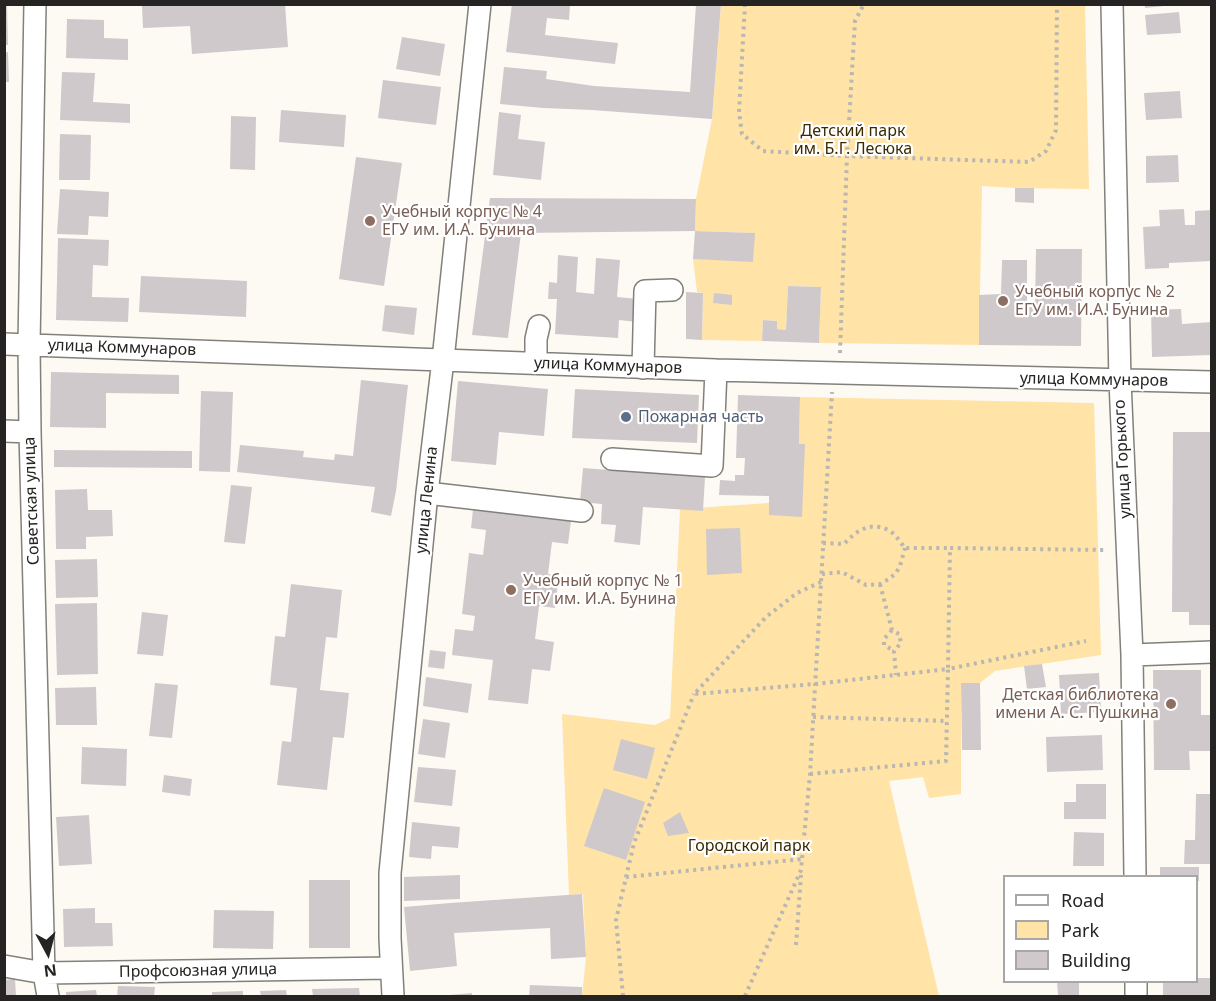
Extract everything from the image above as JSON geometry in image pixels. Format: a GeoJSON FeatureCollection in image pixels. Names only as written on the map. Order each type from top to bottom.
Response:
{"type":"FeatureCollection","features":[{"type":"Feature","properties":{"kind":"street","name":"Советская улица"},"geometry":{"type":"LineString","coordinates":[[35,4],[29,344],[30,432],[44,973],[48,996]]}},
{"type":"Feature","properties":{"kind":"street","name":"улица Ленина"},"geometry":{"type":"LineString","coordinates":[[393,996],[390,873],[427,493],[480,4]]}},
{"type":"Feature","properties":{"kind":"street","name":"улица Горького"},"geometry":{"type":"LineString","coordinates":[[1112,4],[1119,381],[1132,655],[1135,875]]}},
{"type":"Feature","properties":{"kind":"street"},"geometry":{"type":"LineString","coordinates":[[643,368],[645,291],[672,290]]}},
{"type":"Feature","properties":{"kind":"street"},"geometry":{"type":"LineString","coordinates":[[536,363],[536,339],[539,326]]}},
{"type":"Feature","properties":{"kind":"street","name":"улица Коммунаров"},"geometry":{"type":"LineString","coordinates":[[4,344],[643,368],[1212,382]]}},
{"type":"Feature","properties":{"kind":"street"},"geometry":{"type":"LineString","coordinates":[[612,459],[712,466],[716,370]]}},
{"type":"Feature","properties":{"kind":"street"},"geometry":{"type":"LineString","coordinates":[[4,431],[30,432]]}},
{"type":"Feature","properties":{"kind":"street"},"geometry":{"type":"LineString","coordinates":[[427,493],[582,511]]}},
{"type":"Feature","properties":{"kind":"street"},"geometry":{"type":"LineString","coordinates":[[1132,655],[1212,652]]}},
{"type":"Feature","properties":{"kind":"street","name":"Профсоюзная улица"},"geometry":{"type":"LineString","coordinates":[[4,966],[44,973],[391,968]]}},
{"type":"Feature","properties":{"kind":"path"},"geometry":{"type":"LineString","coordinates":[[744,4],[739,112],[742,134],[763,152],[1029,162],[1046,151],[1056,130],[1057,4]]}},
{"type":"Feature","properties":{"kind":"path"},"geometry":{"type":"LineString","coordinates":[[839,360],[855,21],[864,4]]}},
{"type":"Feature","properties":{"kind":"path"},"geometry":{"type":"LineString","coordinates":[[745,996],[801,870],[810,774],[832,389]]}},
{"type":"Feature","properties":{"kind":"path"},"geometry":{"type":"LineString","coordinates":[[823,543],[844,544],[860,530],[880,528],[890,530],[905,548]]}},
{"type":"Feature","properties":{"kind":"path"},"geometry":{"type":"LineString","coordinates":[[905,548],[1106,550]]}},
{"type":"Feature","properties":{"kind":"path"},"geometry":{"type":"LineString","coordinates":[[822,574],[842,572],[866,585],[880,584],[896,573],[905,548]]}},
{"type":"Feature","properties":{"kind":"path"},"geometry":{"type":"LineString","coordinates":[[810,774],[946,761],[950,548]]}},
{"type":"Feature","properties":{"kind":"path"},"geometry":{"type":"LineString","coordinates":[[623,996],[616,920],[626,877],[634,843],[694,694],[766,617],[797,593],[821,582]]}},
{"type":"Feature","properties":{"kind":"path"},"geometry":{"type":"LineString","coordinates":[[880,584],[892,630],[899,634],[901,643],[894,651],[896,675]]}},
{"type":"Feature","properties":{"kind":"path"},"geometry":{"type":"LineString","coordinates":[[892,630],[884,639],[884,645],[894,651]]}},
{"type":"Feature","properties":{"kind":"path"},"geometry":{"type":"LineString","coordinates":[[694,694],[815,684],[948,669],[1086,641]]}},
{"type":"Feature","properties":{"kind":"path"},"geometry":{"type":"LineString","coordinates":[[813,717],[947,721]]}},
{"type":"Feature","properties":{"kind":"path"},"geometry":{"type":"LineString","coordinates":[[626,877],[802,859]]}},
{"type":"Feature","properties":{"kind":"path"},"geometry":{"type":"LineString","coordinates":[[796,945],[802,859]]}},
{"type":"Feature","properties":{"kind":"green space","name":"Детский парк им. Б.Г. Лесюка"},"geometry":{"type":"Polygon","coordinates":[[[721,5],[1085,5],[1089,189],[982,186],[979,345],[819,343],[821,287],[788,286],[786,330],[777,329],[777,321],[763,320],[762,341],[702,340],[703,293],[697,292],[693,259],[753,261],[754,233],[695,231],[696,199],[712,119],[721,5]]]}},
{"type":"Feature","properties":{"kind":"green space","name":"Городской парк"},"geometry":{"type":"Polygon","coordinates":[[[800,397],[1094,403],[1101,655],[995,671],[980,683],[961,683],[961,794],[929,798],[923,777],[889,781],[939,996],[582,996],[586,957],[583,894],[569,895],[562,714],[655,725],[670,718],[680,509],[769,503],[771,443],[799,444],[800,397]]]}},
{"type":"Feature","properties":{"kind":"building"},"geometry":{"type":"Polygon","coordinates":[[[4,4],[7,4],[8,45],[4,45],[4,4]]]}},
{"type":"Feature","properties":{"kind":"building"},"geometry":{"type":"Polygon","coordinates":[[[285,4],[288,47],[192,54],[190,26],[143,28],[142,6],[285,4]]]}},
{"type":"Feature","properties":{"kind":"building"},"geometry":{"type":"Polygon","coordinates":[[[512,4],[570,4],[569,20],[547,18],[545,35],[618,43],[615,64],[506,52],[512,4]]]}},
{"type":"Feature","properties":{"kind":"building"},"geometry":{"type":"Polygon","coordinates":[[[696,4],[721,4],[712,119],[500,104],[504,67],[547,71],[546,79],[594,86],[690,92],[696,4]]]}},
{"type":"Feature","properties":{"kind":"building"},"geometry":{"type":"Polygon","coordinates":[[[1145,4],[1164,4],[1164,6],[1145,8],[1145,4]]]}},
{"type":"Feature","properties":{"kind":"building"},"geometry":{"type":"Polygon","coordinates":[[[1179,12],[1181,33],[1147,35],[1145,15],[1179,12]]]}},
{"type":"Feature","properties":{"kind":"building"},"geometry":{"type":"Polygon","coordinates":[[[67,19],[104,20],[104,38],[128,39],[128,60],[66,58],[67,19]]]}},
{"type":"Feature","properties":{"kind":"building"},"geometry":{"type":"Polygon","coordinates":[[[402,37],[445,44],[440,76],[396,69],[402,37]]]}},
{"type":"Feature","properties":{"kind":"building"},"geometry":{"type":"Polygon","coordinates":[[[8,52],[9,82],[4,82],[4,53],[8,52]]]}},
{"type":"Feature","properties":{"kind":"building"},"geometry":{"type":"Polygon","coordinates":[[[62,72],[95,73],[93,102],[130,104],[130,123],[60,120],[62,72]]]}},
{"type":"Feature","properties":{"kind":"building"},"geometry":{"type":"Polygon","coordinates":[[[383,80],[441,87],[436,125],[378,118],[383,80]]]}},
{"type":"Feature","properties":{"kind":"building"},"geometry":{"type":"Polygon","coordinates":[[[1180,91],[1182,118],[1146,120],[1144,93],[1180,91]]]}},
{"type":"Feature","properties":{"kind":"building"},"geometry":{"type":"Polygon","coordinates":[[[281,110],[346,115],[344,147],[279,142],[281,110]]]}},
{"type":"Feature","properties":{"kind":"building"},"geometry":{"type":"Polygon","coordinates":[[[499,112],[521,115],[518,139],[545,142],[541,180],[493,175],[499,112]]]}},
{"type":"Feature","properties":{"kind":"building"},"geometry":{"type":"Polygon","coordinates":[[[231,116],[256,117],[255,170],[230,169],[231,116]]]}},
{"type":"Feature","properties":{"kind":"building"},"geometry":{"type":"Polygon","coordinates":[[[60,134],[91,135],[90,180],[59,180],[60,134]]]}},
{"type":"Feature","properties":{"kind":"building"},"geometry":{"type":"Polygon","coordinates":[[[1178,155],[1179,182],[1146,183],[1146,156],[1178,155]]]}},
{"type":"Feature","properties":{"kind":"building","name":"Учебный корпус № 4 ЕГУ им. И.А. Бунина"},"geometry":{"type":"Polygon","coordinates":[[[356,157],[402,163],[384,286],[339,279],[356,157]]]}},
{"type":"Feature","properties":{"kind":"building"},"geometry":{"type":"Polygon","coordinates":[[[1015,188],[1034,188],[1034,203],[1015,202],[1015,188]]]}},
{"type":"Feature","properties":{"kind":"building"},"geometry":{"type":"Polygon","coordinates":[[[60,189],[109,192],[108,217],[89,216],[88,235],[57,234],[60,189]]]}},
{"type":"Feature","properties":{"kind":"building"},"geometry":{"type":"Polygon","coordinates":[[[490,198],[696,199],[695,231],[521,233],[508,338],[472,335],[490,198]]]}},
{"type":"Feature","properties":{"kind":"building"},"geometry":{"type":"Polygon","coordinates":[[[1184,209],[1185,225],[1195,225],[1195,211],[1212,210],[1212,261],[1169,263],[1169,268],[1145,269],[1143,227],[1160,226],[1159,210],[1184,209]]]}},
{"type":"Feature","properties":{"kind":"building"},"geometry":{"type":"Polygon","coordinates":[[[695,231],[755,233],[753,262],[693,259],[695,231]]]}},
{"type":"Feature","properties":{"kind":"building"},"geometry":{"type":"Polygon","coordinates":[[[58,238],[109,240],[108,266],[93,265],[92,297],[129,298],[128,322],[56,320],[58,238]]]}},
{"type":"Feature","properties":{"kind":"building","name":"Учебный корпус № 2 ЕГУ им. И.А. Бунина"},"geometry":{"type":"Polygon","coordinates":[[[1036,249],[1082,249],[1081,346],[979,345],[979,295],[1001,294],[1002,260],[1027,260],[1027,307],[1035,307],[1036,249]]]}},
{"type":"Feature","properties":{"kind":"building"},"geometry":{"type":"Polygon","coordinates":[[[558,255],[578,257],[576,292],[594,294],[596,258],[620,260],[617,297],[639,299],[637,322],[619,320],[618,338],[555,334],[557,299],[548,299],[549,282],[557,283],[558,255]]]}},
{"type":"Feature","properties":{"kind":"building"},"geometry":{"type":"Polygon","coordinates":[[[141,276],[247,281],[246,317],[139,312],[141,276]]]}},
{"type":"Feature","properties":{"kind":"building"},"geometry":{"type":"Polygon","coordinates":[[[788,286],[821,287],[819,343],[762,341],[763,320],[777,321],[777,329],[786,330],[788,286]]]}},
{"type":"Feature","properties":{"kind":"building"},"geometry":{"type":"Polygon","coordinates":[[[686,292],[703,293],[702,340],[686,339],[686,292]]]}},
{"type":"Feature","properties":{"kind":"building"},"geometry":{"type":"Polygon","coordinates":[[[714,293],[732,295],[732,305],[713,303],[714,293]]]}},
{"type":"Feature","properties":{"kind":"building"},"geometry":{"type":"Polygon","coordinates":[[[385,305],[417,308],[414,335],[382,331],[385,305]]]}},
{"type":"Feature","properties":{"kind":"building"},"geometry":{"type":"Polygon","coordinates":[[[1181,309],[1182,324],[1212,322],[1212,355],[1152,357],[1151,310],[1181,309]]]}},
{"type":"Feature","properties":{"kind":"building"},"geometry":{"type":"Polygon","coordinates":[[[51,372],[179,375],[179,394],[106,393],[106,428],[50,427],[51,372]]]}},
{"type":"Feature","properties":{"kind":"building"},"geometry":{"type":"Polygon","coordinates":[[[361,380],[408,385],[391,516],[371,512],[375,487],[237,472],[240,445],[304,451],[303,457],[334,460],[335,454],[353,456],[361,380]]]}},
{"type":"Feature","properties":{"kind":"building"},"geometry":{"type":"Polygon","coordinates":[[[458,381],[548,389],[544,436],[499,432],[496,465],[451,461],[458,381]]]}},
{"type":"Feature","properties":{"kind":"building"},"geometry":{"type":"Polygon","coordinates":[[[575,389],[699,395],[697,443],[572,438],[575,389]]]}},
{"type":"Feature","properties":{"kind":"building"},"geometry":{"type":"Polygon","coordinates":[[[201,391],[233,392],[230,472],[199,471],[201,391]]]}},
{"type":"Feature","properties":{"kind":"building"},"geometry":{"type":"Polygon","coordinates":[[[738,395],[800,397],[799,444],[805,444],[802,517],[769,515],[769,496],[719,495],[720,480],[735,481],[735,475],[744,475],[745,458],[736,458],[738,395]]]}},
{"type":"Feature","properties":{"kind":"building"},"geometry":{"type":"Polygon","coordinates":[[[1173,432],[1212,432],[1212,625],[1189,625],[1189,612],[1172,612],[1173,432]]]}},
{"type":"Feature","properties":{"kind":"building"},"geometry":{"type":"Polygon","coordinates":[[[54,450],[192,451],[192,468],[54,467],[54,450]]]}},
{"type":"Feature","properties":{"kind":"building"},"geometry":{"type":"Polygon","coordinates":[[[583,468],[705,477],[703,511],[643,507],[640,545],[614,542],[616,525],[601,524],[602,504],[580,502],[583,468]]]}},
{"type":"Feature","properties":{"kind":"building"},"geometry":{"type":"Polygon","coordinates":[[[231,485],[252,487],[245,544],[224,542],[231,485]]]}},
{"type":"Feature","properties":{"kind":"building"},"geometry":{"type":"Polygon","coordinates":[[[87,489],[88,510],[112,510],[113,536],[86,537],[86,549],[56,549],[55,490],[87,489]]]}},
{"type":"Feature","properties":{"kind":"building","name":"Учебный корпус № 1 ЕГУ им. И.А. Бунина"},"geometry":{"type":"Polygon","coordinates":[[[474,501],[572,513],[568,544],[552,542],[548,574],[559,575],[555,608],[539,606],[535,639],[554,642],[550,671],[532,669],[528,704],[488,700],[493,660],[452,655],[455,629],[473,631],[475,616],[462,614],[469,553],[483,555],[486,530],[471,528],[474,501]]]}},
{"type":"Feature","properties":{"kind":"building"},"geometry":{"type":"Polygon","coordinates":[[[740,528],[742,573],[707,575],[706,529],[740,528]]]}},
{"type":"Feature","properties":{"kind":"building"},"geometry":{"type":"Polygon","coordinates":[[[97,559],[98,597],[56,598],[55,560],[97,559]]]}},
{"type":"Feature","properties":{"kind":"building"},"geometry":{"type":"Polygon","coordinates":[[[291,584],[342,590],[337,638],[326,637],[320,690],[349,693],[344,738],[333,737],[327,790],[277,785],[282,741],[291,742],[297,688],[270,685],[275,636],[285,637],[291,584]]]}},
{"type":"Feature","properties":{"kind":"building"},"geometry":{"type":"Polygon","coordinates":[[[97,603],[98,674],[57,675],[55,604],[97,603]]]}},
{"type":"Feature","properties":{"kind":"building"},"geometry":{"type":"Polygon","coordinates":[[[142,612],[168,615],[163,656],[137,654],[142,612]]]}},
{"type":"Feature","properties":{"kind":"building"},"geometry":{"type":"Polygon","coordinates":[[[430,650],[446,652],[444,669],[428,667],[430,650]]]}},
{"type":"Feature","properties":{"kind":"building"},"geometry":{"type":"Polygon","coordinates":[[[1042,664],[1046,687],[1027,689],[1024,666],[1042,664]]]}},
{"type":"Feature","properties":{"kind":"building"},"geometry":{"type":"Polygon","coordinates":[[[1153,670],[1201,670],[1201,715],[1212,715],[1212,751],[1189,751],[1190,770],[1154,770],[1153,670]]]}},
{"type":"Feature","properties":{"kind":"building"},"geometry":{"type":"Polygon","coordinates":[[[1099,673],[1101,712],[1061,714],[1059,675],[1099,673]]]}},
{"type":"Feature","properties":{"kind":"building"},"geometry":{"type":"Polygon","coordinates":[[[426,677],[472,684],[468,713],[423,706],[426,677]]]}},
{"type":"Feature","properties":{"kind":"building"},"geometry":{"type":"Polygon","coordinates":[[[155,683],[178,685],[172,738],[149,736],[155,683]]]}},
{"type":"Feature","properties":{"kind":"building"},"geometry":{"type":"Polygon","coordinates":[[[961,683],[980,683],[981,750],[962,750],[961,683]]]}},
{"type":"Feature","properties":{"kind":"building"},"geometry":{"type":"Polygon","coordinates":[[[96,687],[97,725],[56,725],[55,688],[96,687]]]}},
{"type":"Feature","properties":{"kind":"building"},"geometry":{"type":"Polygon","coordinates":[[[423,719],[450,723],[445,758],[418,754],[423,719]]]}},
{"type":"Feature","properties":{"kind":"building"},"geometry":{"type":"Polygon","coordinates":[[[1102,735],[1103,770],[1047,772],[1046,737],[1102,735]]]}},
{"type":"Feature","properties":{"kind":"building"},"geometry":{"type":"Polygon","coordinates":[[[621,739],[655,748],[647,779],[613,770],[621,739]]]}},
{"type":"Feature","properties":{"kind":"building"},"geometry":{"type":"Polygon","coordinates":[[[82,747],[127,749],[126,786],[81,784],[82,747]]]}},
{"type":"Feature","properties":{"kind":"building"},"geometry":{"type":"Polygon","coordinates":[[[418,767],[456,770],[452,806],[414,802],[418,767]]]}},
{"type":"Feature","properties":{"kind":"building"},"geometry":{"type":"Polygon","coordinates":[[[164,775],[192,779],[190,796],[162,792],[164,775]]]}},
{"type":"Feature","properties":{"kind":"building"},"geometry":{"type":"Polygon","coordinates":[[[1076,784],[1106,784],[1106,819],[1064,819],[1064,802],[1076,802],[1076,784]]]}},
{"type":"Feature","properties":{"kind":"building"},"geometry":{"type":"Polygon","coordinates":[[[604,788],[645,802],[626,860],[584,846],[604,788]]]}},
{"type":"Feature","properties":{"kind":"building"},"geometry":{"type":"Polygon","coordinates":[[[1196,794],[1212,794],[1212,864],[1184,864],[1185,840],[1195,840],[1196,794]]]}},
{"type":"Feature","properties":{"kind":"building"},"geometry":{"type":"Polygon","coordinates":[[[680,812],[689,833],[668,836],[663,823],[680,812]]]}},
{"type":"Feature","properties":{"kind":"building"},"geometry":{"type":"Polygon","coordinates":[[[89,815],[92,864],[59,866],[56,817],[89,815]]]}},
{"type":"Feature","properties":{"kind":"building"},"geometry":{"type":"Polygon","coordinates":[[[412,822],[460,827],[458,848],[432,846],[431,859],[409,857],[412,822]]]}},
{"type":"Feature","properties":{"kind":"building"},"geometry":{"type":"Polygon","coordinates":[[[1074,832],[1104,833],[1104,866],[1073,866],[1074,832]]]}},
{"type":"Feature","properties":{"kind":"building"},"geometry":{"type":"Polygon","coordinates":[[[1160,867],[1199,867],[1199,881],[1198,875],[1160,875],[1160,867]]]}},
{"type":"Feature","properties":{"kind":"building"},"geometry":{"type":"Polygon","coordinates":[[[460,875],[460,899],[404,901],[404,877],[460,875]]]}},
{"type":"Feature","properties":{"kind":"building"},"geometry":{"type":"Polygon","coordinates":[[[309,880],[350,880],[350,948],[309,948],[309,880]]]}},
{"type":"Feature","properties":{"kind":"building"},"geometry":{"type":"Polygon","coordinates":[[[582,894],[586,957],[551,959],[550,928],[454,933],[457,966],[410,971],[404,907],[582,894]]]}},
{"type":"Feature","properties":{"kind":"building"},"geometry":{"type":"Polygon","coordinates":[[[95,908],[95,923],[112,923],[113,946],[64,947],[63,909],[95,908]]]}},
{"type":"Feature","properties":{"kind":"building"},"geometry":{"type":"Polygon","coordinates":[[[214,910],[274,911],[273,949],[213,948],[214,910]]]}},
{"type":"Feature","properties":{"kind":"building"},"geometry":{"type":"Polygon","coordinates":[[[1198,978],[1212,978],[1212,996],[1163,996],[1163,983],[1198,983],[1198,978]]]}},
{"type":"Feature","properties":{"kind":"building"},"geometry":{"type":"Polygon","coordinates":[[[15,979],[16,996],[4,996],[4,980],[15,979]]]}},
{"type":"Feature","properties":{"kind":"building"},"geometry":{"type":"Polygon","coordinates":[[[1057,983],[1079,983],[1079,995],[1058,995],[1057,983]]]}},
{"type":"Feature","properties":{"kind":"building"},"geometry":{"type":"Polygon","coordinates":[[[530,985],[582,987],[582,996],[529,996],[530,985]]]}},
{"type":"Feature","properties":{"kind":"building"},"geometry":{"type":"Polygon","coordinates":[[[118,986],[155,987],[154,996],[117,996],[118,986]]]}},
{"type":"Feature","properties":{"kind":"building"},"geometry":{"type":"Polygon","coordinates":[[[359,988],[360,996],[313,996],[312,989],[359,988]]]}},
{"type":"Feature","properties":{"kind":"building"},"geometry":{"type":"Polygon","coordinates":[[[96,990],[97,996],[66,996],[66,992],[96,990]]]}},
{"type":"Feature","properties":{"kind":"building"},"geometry":{"type":"Polygon","coordinates":[[[286,990],[287,996],[261,996],[260,991],[286,990]]]}},
{"type":"Feature","properties":{"kind":"building"},"geometry":{"type":"Polygon","coordinates":[[[243,991],[243,996],[212,996],[212,992],[243,991]]]}},
{"type":"Feature","properties":{"kind":"building"},"geometry":{"type":"Polygon","coordinates":[[[472,993],[472,996],[449,996],[449,995],[472,993]]]}},
{"type":"Feature","properties":{"kind":"place","name":"Учебный корпус № 4 ЕГУ им. И.А. Бунина"},"geometry":{"type":"Point","coordinates":[370,221]}},
{"type":"Feature","properties":{"kind":"place","name":"Учебный корпус № 2 ЕГУ им. И.А. Бунина"},"geometry":{"type":"Point","coordinates":[1003,301]}},
{"type":"Feature","properties":{"kind":"place","name":"Пожарная часть"},"geometry":{"type":"Point","coordinates":[626,417]}},
{"type":"Feature","properties":{"kind":"place","name":"Учебный корпус № 1 ЕГУ им. И.А. Бунина"},"geometry":{"type":"Point","coordinates":[511,590]}},
{"type":"Feature","properties":{"kind":"place","name":"Детская библиотека имени А. С. Пушкина"},"geometry":{"type":"Point","coordinates":[1171,704]}}]}
